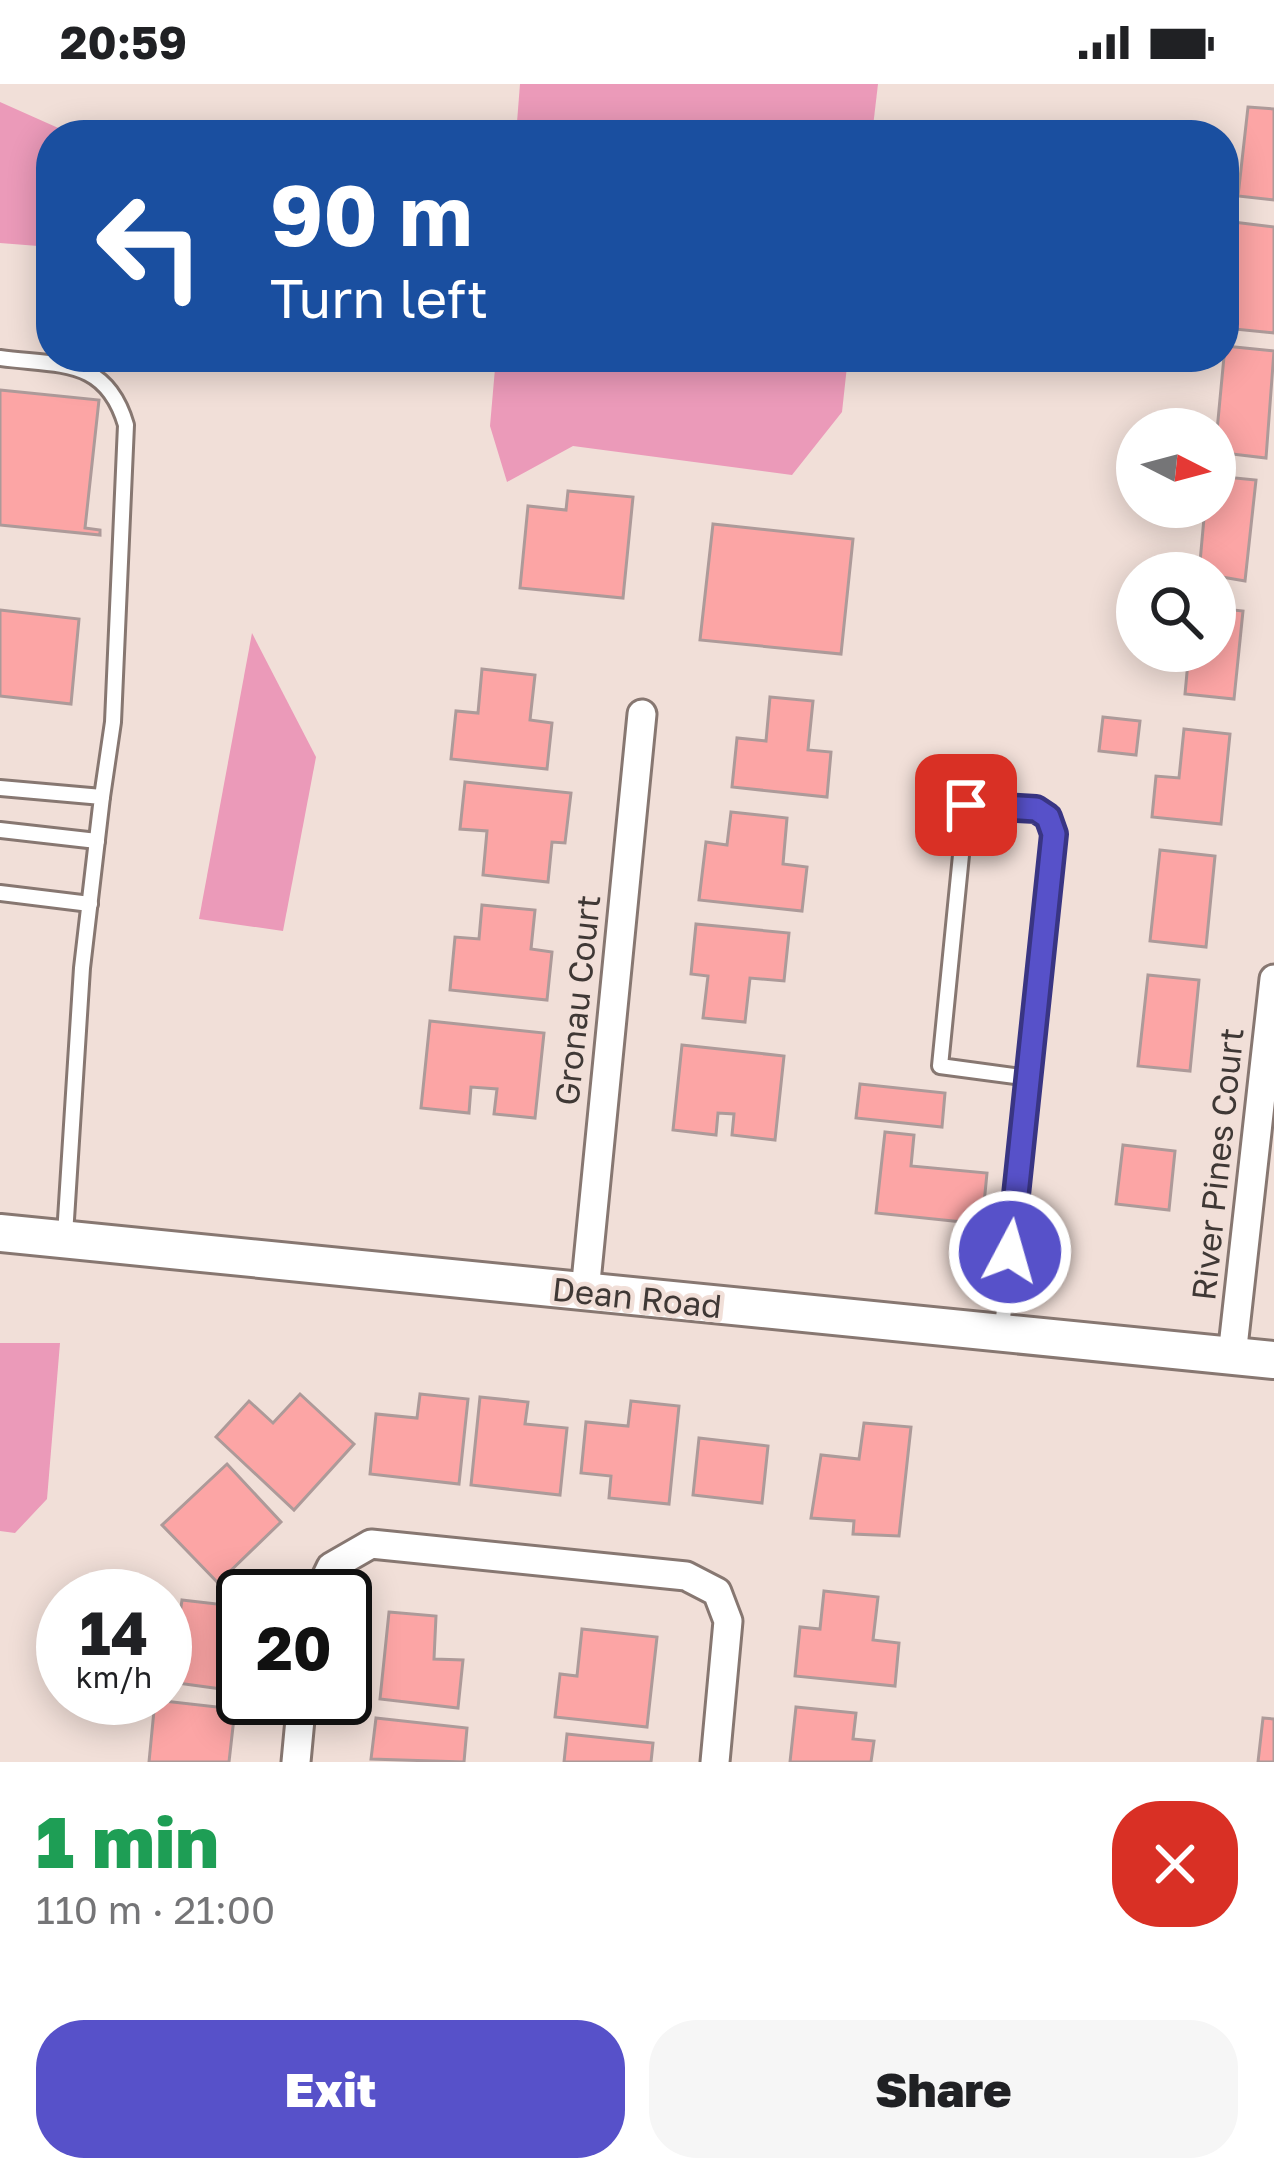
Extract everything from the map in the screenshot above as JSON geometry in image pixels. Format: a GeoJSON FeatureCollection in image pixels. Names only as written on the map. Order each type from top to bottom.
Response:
{"type":"FeatureCollection","features":[{"type":"Feature","properties":{"kind":"main road","name":"Dean Road"},"geometry":{"type":"LineString","coordinates":[[0,1233],[1274,1360]]}},
{"type":"Feature","properties":{"kind":"street","name":"Gronau Court"},"geometry":{"type":"LineString","coordinates":[[585,1292],[642,714]]}},
{"type":"Feature","properties":{"kind":"street","name":"River Pines Court"},"geometry":{"type":"LineString","coordinates":[[1232,1356],[1274,979]]}},
{"type":"Feature","properties":{"kind":"street"},"geometry":{"type":"LineString","coordinates":[[331,1569],[371,1544],[686,1576],[717,1592],[728,1621],[715,1762]]}},
{"type":"Feature","properties":{"kind":"street"},"geometry":{"type":"LineString","coordinates":[[296,1762],[299,1725]]}},
{"type":"Feature","properties":{"kind":"lane"},"geometry":{"type":"LineString","coordinates":[[0,358],[36,363]]}},
{"type":"Feature","properties":{"kind":"lane"},"geometry":{"type":"LineString","coordinates":[[64,1240],[90,904],[113,722],[126,425],[112,390],[90,372]]}},
{"type":"Feature","properties":{"kind":"lane"},"geometry":{"type":"LineString","coordinates":[[0,788],[103,796]]}},
{"type":"Feature","properties":{"kind":"lane"},"geometry":{"type":"LineString","coordinates":[[1001,1334],[1029,1078],[1054,834],[1048,817],[1036,809],[966,805],[940,1066],[1029,1078]]}},
{"type":"Feature","properties":{"kind":"lane"},"geometry":{"type":"LineString","coordinates":[[0,830],[97,841]]}},
{"type":"Feature","properties":{"kind":"lane"},"geometry":{"type":"LineString","coordinates":[[0,893],[90,904]]}},
{"type":"Feature","properties":{"kind":"shaded area"},"geometry":{"type":"Polygon","coordinates":[[[520,84],[878,84],[874,120],[517,120],[520,84]]]}},
{"type":"Feature","properties":{"kind":"shaded area"},"geometry":{"type":"Polygon","coordinates":[[[0,102],[40,120],[36,120],[36,246],[0,243],[0,102]]]}},
{"type":"Feature","properties":{"kind":"shaded area"},"geometry":{"type":"Polygon","coordinates":[[[495,372],[846,372],[842,412],[792,475],[573,446],[507,482],[490,426],[495,372]]]}},
{"type":"Feature","properties":{"kind":"shaded area"},"geometry":{"type":"Polygon","coordinates":[[[252,633],[316,757],[283,931],[199,919],[252,633]]]}},
{"type":"Feature","properties":{"kind":"shaded area"},"geometry":{"type":"Polygon","coordinates":[[[0,1343],[60,1343],[47,1499],[15,1533],[0,1531],[0,1343]]]}},
{"type":"Feature","properties":{"kind":"building"},"geometry":{"type":"Polygon","coordinates":[[[1248,107],[1274,109],[1274,200],[1239,196],[1248,107]]]}},
{"type":"Feature","properties":{"kind":"building"},"geometry":{"type":"Polygon","coordinates":[[[1239,223],[1274,227],[1274,333],[1239,330],[1239,223]]]}},
{"type":"Feature","properties":{"kind":"building"},"geometry":{"type":"Polygon","coordinates":[[[1239,347],[1274,351],[1266,458],[1236,454],[1236,408],[1219,408],[1223,372],[1239,372],[1239,347]]]}},
{"type":"Feature","properties":{"kind":"building"},"geometry":{"type":"Polygon","coordinates":[[[0,390],[99,400],[85,528],[100,530],[100,535],[0,525],[0,390]]]}},
{"type":"Feature","properties":{"kind":"building"},"geometry":{"type":"Polygon","coordinates":[[[1236,478],[1256,480],[1245,581],[1236,579],[1236,552],[1201,552],[1203,528],[1236,528],[1236,478]]]}},
{"type":"Feature","properties":{"kind":"building"},"geometry":{"type":"Polygon","coordinates":[[[568,491],[633,497],[623,598],[520,588],[528,506],[566,510],[568,491]]]}},
{"type":"Feature","properties":{"kind":"building"},"geometry":{"type":"Polygon","coordinates":[[[713,524],[853,539],[841,654],[700,640],[713,524]]]}},
{"type":"Feature","properties":{"kind":"building"},"geometry":{"type":"Polygon","coordinates":[[[0,610],[79,619],[71,704],[0,696],[0,610]]]}},
{"type":"Feature","properties":{"kind":"building"},"geometry":{"type":"Polygon","coordinates":[[[1236,610],[1243,611],[1234,699],[1185,694],[1187,672],[1236,672],[1236,610]]]}},
{"type":"Feature","properties":{"kind":"building"},"geometry":{"type":"Polygon","coordinates":[[[482,669],[535,675],[530,720],[552,723],[547,769],[451,759],[456,711],[478,713],[482,669]]]}},
{"type":"Feature","properties":{"kind":"building"},"geometry":{"type":"Polygon","coordinates":[[[770,697],[813,701],[808,750],[831,752],[827,797],[732,787],[737,738],[766,741],[770,697]]]}},
{"type":"Feature","properties":{"kind":"building"},"geometry":{"type":"Polygon","coordinates":[[[1103,717],[1140,721],[1136,755],[1099,751],[1103,717]]]}},
{"type":"Feature","properties":{"kind":"building"},"geometry":{"type":"Polygon","coordinates":[[[1184,729],[1230,734],[1221,824],[1152,817],[1156,776],[1179,778],[1184,729]]]}},
{"type":"Feature","properties":{"kind":"building"},"geometry":{"type":"Polygon","coordinates":[[[465,782],[571,793],[565,843],[552,842],[548,882],[483,875],[487,831],[460,829],[465,782]]]}},
{"type":"Feature","properties":{"kind":"building"},"geometry":{"type":"Polygon","coordinates":[[[731,812],[787,818],[783,864],[807,867],[802,911],[699,900],[706,842],[727,845],[731,812]]]}},
{"type":"Feature","properties":{"kind":"building"},"geometry":{"type":"Polygon","coordinates":[[[1160,850],[1215,856],[1206,947],[1150,941],[1160,850]]]}},
{"type":"Feature","properties":{"kind":"building"},"geometry":{"type":"Polygon","coordinates":[[[482,905],[535,910],[531,949],[552,952],[547,1000],[450,990],[455,937],[479,939],[482,905]]]}},
{"type":"Feature","properties":{"kind":"building"},"geometry":{"type":"Polygon","coordinates":[[[696,924],[789,933],[784,981],[750,978],[745,1022],[703,1018],[708,976],[691,974],[696,924]]]}},
{"type":"Feature","properties":{"kind":"building"},"geometry":{"type":"Polygon","coordinates":[[[1148,975],[1199,980],[1190,1071],[1138,1066],[1148,975]]]}},
{"type":"Feature","properties":{"kind":"building"},"geometry":{"type":"Polygon","coordinates":[[[430,1021],[544,1033],[535,1118],[494,1114],[497,1089],[471,1087],[469,1113],[421,1108],[430,1021]]]}},
{"type":"Feature","properties":{"kind":"building"},"geometry":{"type":"Polygon","coordinates":[[[682,1045],[784,1056],[775,1140],[732,1135],[734,1114],[718,1113],[716,1135],[673,1130],[682,1045]]]}},
{"type":"Feature","properties":{"kind":"building"},"geometry":{"type":"Polygon","coordinates":[[[860,1084],[945,1093],[942,1127],[856,1118],[860,1084]]]}},
{"type":"Feature","properties":{"kind":"building"},"geometry":{"type":"Polygon","coordinates":[[[885,1132],[914,1135],[911,1166],[987,1173],[982,1224],[876,1213],[885,1132]]]}},
{"type":"Feature","properties":{"kind":"building"},"geometry":{"type":"Polygon","coordinates":[[[1123,1145],[1175,1151],[1169,1210],[1116,1204],[1123,1145]]]}},
{"type":"Feature","properties":{"kind":"building"},"geometry":{"type":"Polygon","coordinates":[[[300,1394],[354,1444],[294,1510],[216,1437],[249,1401],[273,1423],[300,1394]]]}},
{"type":"Feature","properties":{"kind":"building"},"geometry":{"type":"Polygon","coordinates":[[[420,1394],[468,1399],[459,1484],[370,1474],[376,1414],[417,1418],[420,1394]]]}},
{"type":"Feature","properties":{"kind":"building"},"geometry":{"type":"Polygon","coordinates":[[[480,1397],[528,1402],[525,1424],[567,1428],[560,1495],[471,1485],[480,1397]]]}},
{"type":"Feature","properties":{"kind":"building"},"geometry":{"type":"Polygon","coordinates":[[[631,1401],[679,1406],[669,1504],[609,1498],[611,1476],[581,1473],[586,1422],[628,1426],[631,1401]]]}},
{"type":"Feature","properties":{"kind":"building"},"geometry":{"type":"Polygon","coordinates":[[[864,1423],[911,1427],[899,1536],[853,1534],[854,1521],[811,1518],[821,1455],[859,1459],[864,1423]]]}},
{"type":"Feature","properties":{"kind":"building"},"geometry":{"type":"Polygon","coordinates":[[[699,1438],[768,1446],[762,1503],[693,1495],[699,1438]]]}},
{"type":"Feature","properties":{"kind":"building"},"geometry":{"type":"Polygon","coordinates":[[[227,1464],[281,1522],[232,1569],[216,1569],[216,1581],[162,1525],[227,1464]]]}},
{"type":"Feature","properties":{"kind":"building"},"geometry":{"type":"Polygon","coordinates":[[[824,1591],[878,1597],[873,1640],[899,1643],[895,1686],[795,1676],[800,1627],[820,1629],[824,1591]]]}},
{"type":"Feature","properties":{"kind":"building"},"geometry":{"type":"Polygon","coordinates":[[[192,1601],[216,1604],[216,1688],[192,1685],[192,1601]]]}},
{"type":"Feature","properties":{"kind":"building"},"geometry":{"type":"Polygon","coordinates":[[[389,1612],[436,1616],[434,1659],[463,1660],[458,1708],[380,1699],[389,1612]]]}},
{"type":"Feature","properties":{"kind":"building"},"geometry":{"type":"Polygon","coordinates":[[[582,1629],[657,1637],[647,1727],[555,1717],[560,1674],[577,1676],[582,1629]]]}},
{"type":"Feature","properties":{"kind":"building"},"geometry":{"type":"Polygon","coordinates":[[[192,1704],[216,1707],[216,1725],[233,1725],[229,1762],[149,1762],[153,1725],[192,1725],[192,1704]]]}},
{"type":"Feature","properties":{"kind":"building"},"geometry":{"type":"Polygon","coordinates":[[[796,1707],[856,1713],[853,1739],[874,1741],[871,1762],[790,1762],[796,1707]]]}},
{"type":"Feature","properties":{"kind":"building"},"geometry":{"type":"Polygon","coordinates":[[[376,1718],[467,1728],[464,1762],[371,1759],[376,1718]]]}},
{"type":"Feature","properties":{"kind":"building"},"geometry":{"type":"Polygon","coordinates":[[[1263,1718],[1274,1719],[1274,1762],[1258,1762],[1263,1718]]]}},
{"type":"Feature","properties":{"kind":"building"},"geometry":{"type":"Polygon","coordinates":[[[567,1734],[653,1743],[651,1762],[564,1762],[567,1734]]]}},
{"type":"Feature","properties":{"kind":"route"},"geometry":{"type":"LineString","coordinates":[[966,805],[1036,809],[1048,817],[1054,834],[1010,1252]]}}]}
